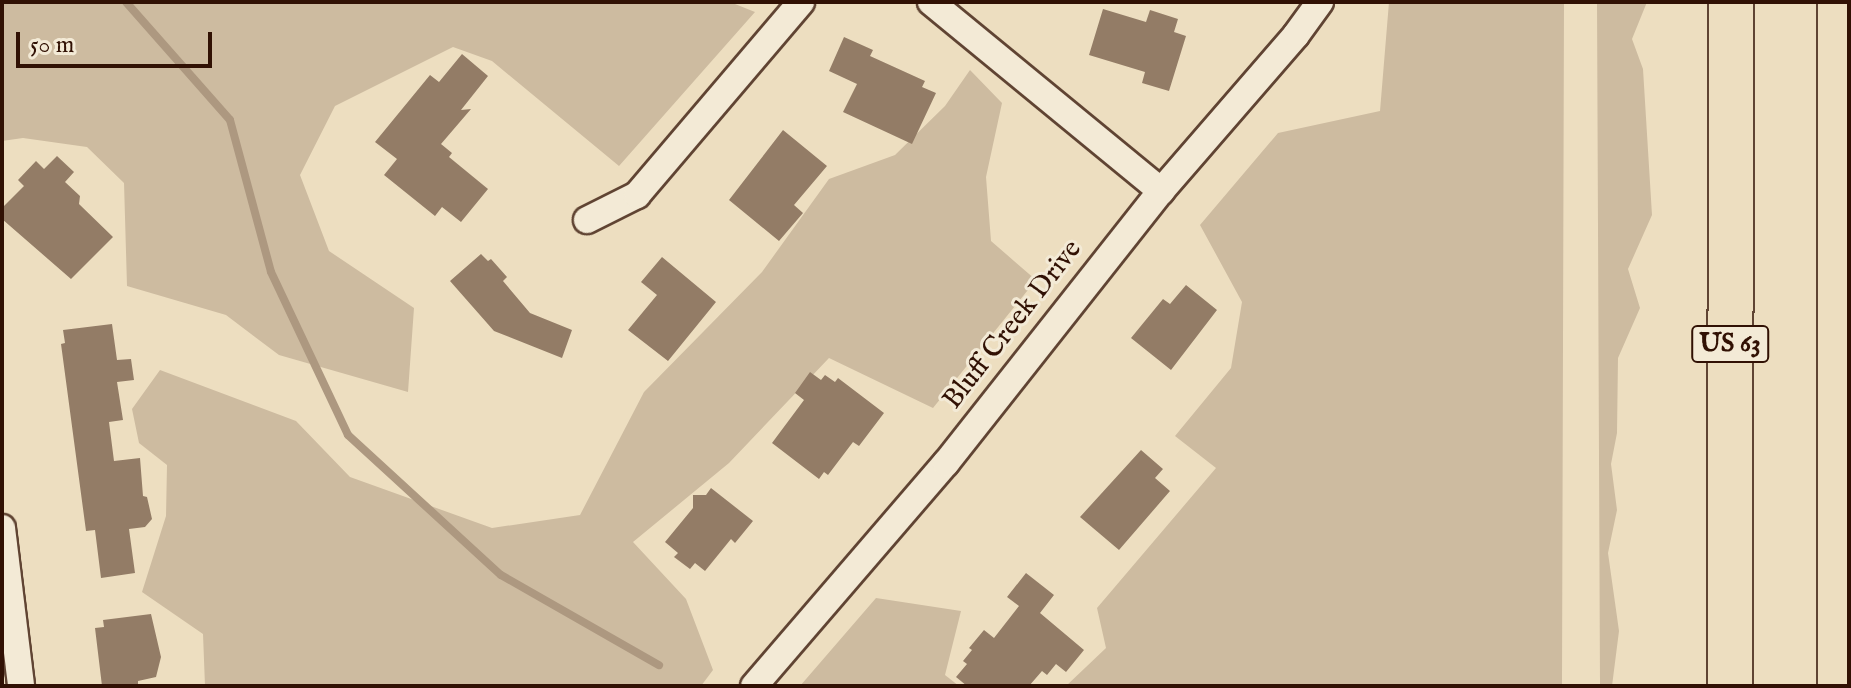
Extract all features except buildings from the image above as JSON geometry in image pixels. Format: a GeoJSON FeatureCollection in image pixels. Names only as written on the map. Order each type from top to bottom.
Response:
{"type":"FeatureCollection","features":[{"type":"Feature","properties":{"kind":"highway","name":"US 63"},"geometry":{"type":"LineString","coordinates":[[1730,686],[1731,2]]}},
{"type":"Feature","properties":{"kind":"highway"},"geometry":{"type":"LineString","coordinates":[[1840,2],[1840,686]]}},
{"type":"Feature","properties":{"kind":"street"},"geometry":{"type":"LineString","coordinates":[[587,220],[637,195],[801,2]]}},
{"type":"Feature","properties":{"kind":"street"},"geometry":{"type":"LineString","coordinates":[[931,2],[1161,191]]}},
{"type":"Feature","properties":{"kind":"street","name":"Bluff Creek Drive"},"geometry":{"type":"LineString","coordinates":[[754,686],[946,463],[1161,191],[1296,35],[1320,2]]}},
{"type":"Feature","properties":{"kind":"street"},"geometry":{"type":"LineString","coordinates":[[2,528],[21,686]]}},
{"type":"Feature","properties":{"kind":"shaded area"},"geometry":{"type":"Polygon","coordinates":[[[2,2],[730,2],[755,12],[619,166],[492,61],[453,47],[335,106],[300,175],[329,251],[414,308],[408,392],[279,355],[226,315],[127,286],[124,183],[87,147],[23,138],[2,141],[2,2]]]}},
{"type":"Feature","properties":{"kind":"shaded area"},"geometry":{"type":"Polygon","coordinates":[[[1389,2],[1564,2],[1562,686],[1066,686],[1106,648],[1097,608],[1216,468],[1175,436],[1231,368],[1242,302],[1200,225],[1278,133],[1380,111],[1389,2]]]}},
{"type":"Feature","properties":{"kind":"shaded area"},"geometry":{"type":"Polygon","coordinates":[[[1597,2],[1647,2],[1632,39],[1643,69],[1652,215],[1628,269],[1640,308],[1618,358],[1617,433],[1611,464],[1617,510],[1608,553],[1619,631],[1612,686],[1600,686],[1597,2]]]}},
{"type":"Feature","properties":{"kind":"shaded area"},"geometry":{"type":"Polygon","coordinates":[[[970,70],[1002,103],[986,177],[991,241],[1036,280],[933,408],[829,358],[729,463],[633,542],[686,599],[713,670],[701,686],[205,686],[203,634],[142,592],[166,516],[167,465],[139,443],[132,409],[160,370],[296,421],[350,477],[492,528],[580,515],[644,392],[762,272],[829,179],[895,155],[945,106],[970,70]]]}},
{"type":"Feature","properties":{"kind":"shaded area"},"geometry":{"type":"Polygon","coordinates":[[[876,598],[961,611],[945,675],[959,686],[800,686],[876,598]]]}},
{"type":"Feature","properties":{"kind":"waterway"},"geometry":{"type":"LineString","coordinates":[[126,2],[230,120],[271,272],[348,435],[501,575],[659,665]]}}]}
